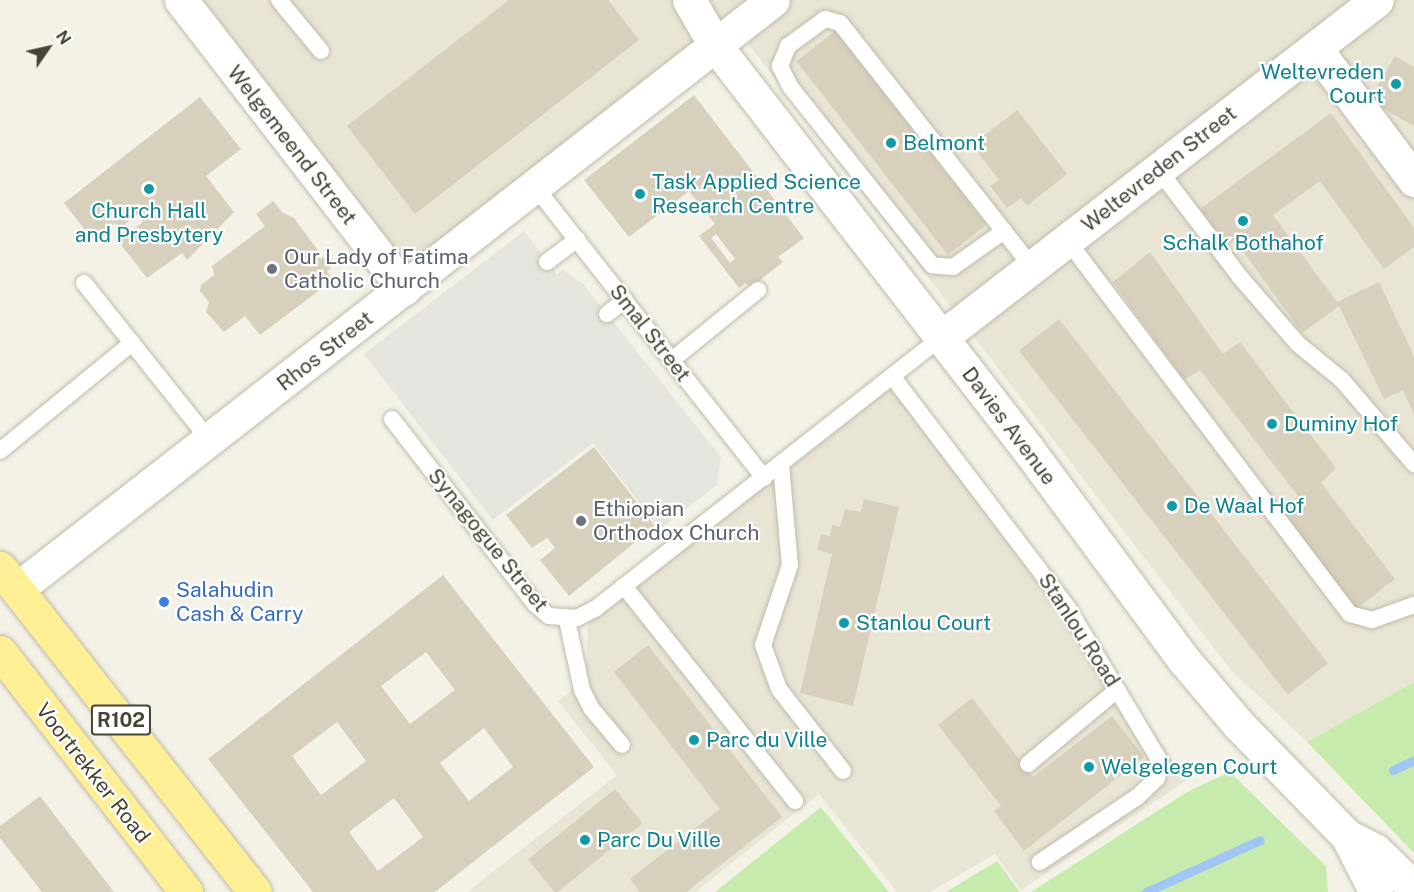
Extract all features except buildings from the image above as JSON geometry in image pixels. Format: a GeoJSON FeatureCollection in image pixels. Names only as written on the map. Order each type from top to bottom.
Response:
{"type":"FeatureCollection","features":[{"type":"Feature","properties":{"kind":"main road","name":"R102"},"geometry":{"type":"LineString","coordinates":[[8,579],[255,892]]}},
{"type":"Feature","properties":{"kind":"main road","name":"Voortrekker Road"},"geometry":{"type":"LineString","coordinates":[[0,652],[186,892]]}},
{"type":"Feature","properties":{"kind":"street","name":"Welgemeend Street"},"geometry":{"type":"LineString","coordinates":[[181,0],[404,289]]}},
{"type":"Feature","properties":{"kind":"street","name":"Davies Avenue"},"geometry":{"type":"LineString","coordinates":[[689,0],[715,45],[942,337],[1184,660],[1245,731],[1347,836],[1376,892]]}},
{"type":"Feature","properties":{"kind":"street","name":"Rhos Street"},"geometry":{"type":"LineString","coordinates":[[8,579],[210,441],[536,188],[773,0]]}},
{"type":"Feature","properties":{"kind":"street","name":"Weltevreden Street"},"geometry":{"type":"LineString","coordinates":[[942,337],[1377,0]]}},
{"type":"Feature","properties":{"kind":"street"},"geometry":{"type":"LineString","coordinates":[[1315,48],[1414,180]]}},
{"type":"Feature","properties":{"kind":"street","name":"Davies Avenue"},"geometry":{"type":"LineString","coordinates":[[1347,836],[1375,850],[1414,888]]}},
{"type":"Feature","properties":{"kind":"lane"},"geometry":{"type":"LineString","coordinates":[[279,0],[321,51]]}},
{"type":"Feature","properties":{"kind":"lane"},"geometry":{"type":"LineString","coordinates":[[1004,231],[953,267],[932,265],[791,88],[780,66],[788,46],[825,19],[840,23],[1004,231],[1032,267]]}},
{"type":"Feature","properties":{"kind":"lane"},"geometry":{"type":"LineString","coordinates":[[1158,169],[1240,277],[1298,344],[1342,380],[1414,464]]}},
{"type":"Feature","properties":{"kind":"lane","name":"Smal Street"},"geometry":{"type":"LineString","coordinates":[[536,188],[764,478]]}},
{"type":"Feature","properties":{"kind":"lane"},"geometry":{"type":"LineString","coordinates":[[548,262],[577,239]]}},
{"type":"Feature","properties":{"kind":"lane"},"geometry":{"type":"LineString","coordinates":[[1067,240],[1350,614],[1372,620],[1414,605]]}},
{"type":"Feature","properties":{"kind":"lane"},"geometry":{"type":"LineString","coordinates":[[84,283],[210,441]]}},
{"type":"Feature","properties":{"kind":"lane"},"geometry":{"type":"LineString","coordinates":[[672,360],[758,290]]}},
{"type":"Feature","properties":{"kind":"lane"},"geometry":{"type":"LineString","coordinates":[[607,314],[625,300]]}},
{"type":"Feature","properties":{"kind":"lane","name":"Synagogue Street"},"geometry":{"type":"LineString","coordinates":[[392,418],[535,604],[549,616],[567,620],[587,615],[942,337]]}},
{"type":"Feature","properties":{"kind":"lane"},"geometry":{"type":"LineString","coordinates":[[0,451],[132,343]]}},
{"type":"Feature","properties":{"kind":"lane","name":"Stanlou Road"},"geometry":{"type":"LineString","coordinates":[[892,376],[1055,591],[1157,752],[1161,763],[1157,778],[1137,797],[1040,862]]}},
{"type":"Feature","properties":{"kind":"lane"},"geometry":{"type":"LineString","coordinates":[[781,465],[790,565],[763,645],[779,689],[843,771]]}},
{"type":"Feature","properties":{"kind":"lane"},"geometry":{"type":"LineString","coordinates":[[624,586],[795,801]]}},
{"type":"Feature","properties":{"kind":"lane"},"geometry":{"type":"LineString","coordinates":[[567,620],[582,690],[591,708],[622,746]]}},
{"type":"Feature","properties":{"kind":"lane"},"geometry":{"type":"LineString","coordinates":[[1028,764],[1117,690]]}},
{"type":"Feature","properties":{"kind":"shaded area"},"geometry":{"type":"Polygon","coordinates":[[[184,0],[1414,0],[1414,682],[1307,742],[1230,669],[735,27],[404,287],[184,0]]]}},
{"type":"Feature","properties":{"kind":"shaded area"},"geometry":{"type":"Polygon","coordinates":[[[524,231],[557,274],[563,270],[583,284],[721,457],[717,485],[660,529],[593,443],[493,520],[364,354],[524,231]]]}},
{"type":"Feature","properties":{"kind":"shaded area"},"geometry":{"type":"Polygon","coordinates":[[[898,376],[1041,563],[1186,781],[1021,890],[995,854],[930,892],[897,892],[819,794],[695,892],[467,892],[617,775],[558,701],[586,680],[588,616],[898,376]]]}},
{"type":"Feature","properties":{"kind":"green space"},"geometry":{"type":"Polygon","coordinates":[[[1414,682],[1414,853],[1307,742],[1414,682]]]}},
{"type":"Feature","properties":{"kind":"green space"},"geometry":{"type":"Polygon","coordinates":[[[1230,772],[1326,866],[1328,892],[1031,892],[1187,792],[1230,772]]]}},
{"type":"Feature","properties":{"kind":"green space"},"geometry":{"type":"Polygon","coordinates":[[[821,807],[889,892],[715,892],[821,807]]]}},
{"type":"Feature","properties":{"kind":"green space"},"geometry":{"type":"Polygon","coordinates":[[[997,861],[1020,892],[946,892],[997,861]]]}},
{"type":"Feature","properties":{"kind":"waterway"},"geometry":{"type":"LineString","coordinates":[[1393,770],[1414,760]]}},
{"type":"Feature","properties":{"kind":"waterway"},"geometry":{"type":"LineString","coordinates":[[1146,892],[1260,840]]}},
{"type":"Feature","properties":{"kind":"place","name":"Weltevreden Court"},"geometry":{"type":"Point","coordinates":[1396,84]}},
{"type":"Feature","properties":{"kind":"place","name":"Belmont"},"geometry":{"type":"Point","coordinates":[891,143]}},
{"type":"Feature","properties":{"kind":"place","name":"Church Hall and Presbytery"},"geometry":{"type":"Point","coordinates":[149,189]}},
{"type":"Feature","properties":{"kind":"place","name":"Task Applied Science Research Centre"},"geometry":{"type":"Point","coordinates":[640,194]}},
{"type":"Feature","properties":{"kind":"place","name":"Schalk Bothahof"},"geometry":{"type":"Point","coordinates":[1243,221]}},
{"type":"Feature","properties":{"kind":"place","name":"Our Lady of Fatima Catholic Church"},"geometry":{"type":"Point","coordinates":[272,269]}},
{"type":"Feature","properties":{"kind":"place","name":"Duminy Hof"},"geometry":{"type":"Point","coordinates":[1272,424]}},
{"type":"Feature","properties":{"kind":"place","name":"De Waal Hof"},"geometry":{"type":"Point","coordinates":[1172,506]}},
{"type":"Feature","properties":{"kind":"place","name":"Ethiopian Orthodox Church"},"geometry":{"type":"Point","coordinates":[581,521]}},
{"type":"Feature","properties":{"kind":"place","name":"Salahudin Cash & Carry"},"geometry":{"type":"Point","coordinates":[164,602]}},
{"type":"Feature","properties":{"kind":"place","name":"Stanlou Court"},"geometry":{"type":"Point","coordinates":[844,623]}},
{"type":"Feature","properties":{"kind":"place","name":"Parc du Ville"},"geometry":{"type":"Point","coordinates":[694,740]}},
{"type":"Feature","properties":{"kind":"place","name":"Welgelegen Court"},"geometry":{"type":"Point","coordinates":[1089,767]}},
{"type":"Feature","properties":{"kind":"place","name":"Parc Du Ville"},"geometry":{"type":"Point","coordinates":[585,840]}}]}
